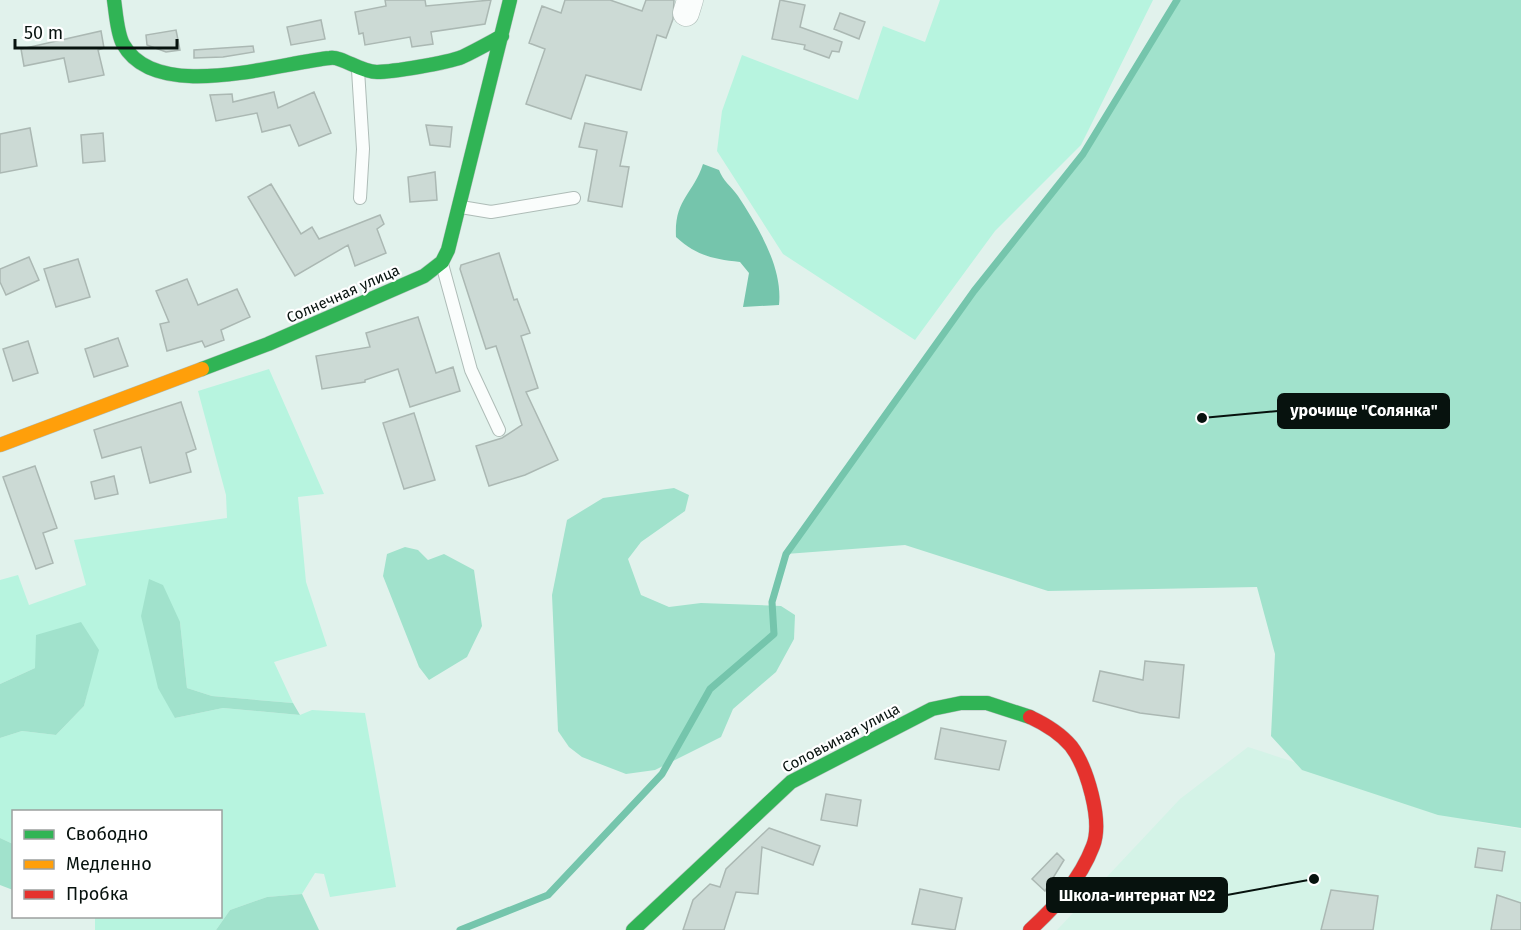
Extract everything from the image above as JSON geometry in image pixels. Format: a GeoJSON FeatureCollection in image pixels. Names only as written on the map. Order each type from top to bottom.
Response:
{"type":"FeatureCollection","features":[{"type":"Feature","properties":{"kind":"street"},"geometry":{"type":"LineString","coordinates":[[114,0],[122,43],[135,60],[159,70],[190,76],[225,76],[333,57],[358,69],[377,72],[460,58],[502,36]]}},
{"type":"Feature","properties":{"kind":"street"},"geometry":{"type":"LineString","coordinates":[[442,262],[461,207],[510,0]]}},
{"type":"Feature","properties":{"kind":"street","name":"Солнечная улица"},"geometry":{"type":"LineString","coordinates":[[0,446],[268,344],[424,276],[442,262]]}},
{"type":"Feature","properties":{"kind":"street","name":"Соловьиная улица"},"geometry":{"type":"LineString","coordinates":[[633,930],[791,782],[932,710],[961,703],[987,703],[1021,712],[1049,726],[1071,746],[1088,779],[1097,827],[1095,836],[1078,876],[1062,900],[1030,930]]}},
{"type":"Feature","properties":{"kind":"lane"},"geometry":{"type":"LineString","coordinates":[[358,69],[363,150],[360,198]]}},
{"type":"Feature","properties":{"kind":"lane"},"geometry":{"type":"LineString","coordinates":[[461,207],[491,212],[574,198]]}},
{"type":"Feature","properties":{"kind":"lane"},"geometry":{"type":"LineString","coordinates":[[442,262],[471,370],[498,430]]}},
{"type":"Feature","properties":{"kind":"shaded area"},"geometry":{"type":"Polygon","coordinates":[[[940,0],[1153,0],[1081,145],[995,231],[915,340],[783,254],[717,151],[722,111],[742,55],[858,100],[883,26],[925,42],[940,0]]]}},
{"type":"Feature","properties":{"kind":"shaded area"},"geometry":{"type":"Polygon","coordinates":[[[1177,0],[1521,0],[1521,828],[1438,815],[1302,770],[1271,736],[1275,654],[1257,587],[1048,591],[905,545],[786,554],[974,291],[1083,155],[1177,0]]]}},
{"type":"Feature","properties":{"kind":"shaded area"},"geometry":{"type":"Polygon","coordinates":[[[703,164],[719,170],[761,234],[777,276],[779,305],[743,307],[749,273],[740,262],[706,255],[691,249],[676,237],[676,224],[681,205],[703,164]]]}},
{"type":"Feature","properties":{"kind":"shaded area"},"geometry":{"type":"Polygon","coordinates":[[[269,369],[324,494],[298,497],[306,582],[327,646],[274,662],[293,703],[212,696],[187,688],[180,622],[175,718],[223,708],[300,715],[312,710],[365,713],[396,887],[330,897],[324,874],[315,873],[302,894],[267,897],[230,910],[216,930],[95,930],[95,918],[222,918],[222,810],[12,810],[12,844],[0,838],[0,738],[22,731],[56,735],[84,706],[90,681],[35,668],[0,684],[0,580],[18,575],[29,605],[86,585],[74,540],[227,518],[226,495],[198,391],[269,369]]]}},
{"type":"Feature","properties":{"kind":"shaded area"},"geometry":{"type":"Polygon","coordinates":[[[674,488],[689,495],[685,511],[641,542],[628,559],[641,595],[669,607],[701,603],[781,606],[795,615],[794,639],[776,672],[733,709],[721,737],[655,770],[626,774],[582,757],[569,747],[558,731],[552,595],[567,520],[603,498],[674,488]]]}},
{"type":"Feature","properties":{"kind":"shaded area"},"geometry":{"type":"Polygon","coordinates":[[[405,547],[418,550],[428,560],[444,554],[474,570],[482,626],[467,657],[429,680],[419,667],[383,576],[387,554],[405,547]]]}},
{"type":"Feature","properties":{"kind":"shaded area"},"geometry":{"type":"Polygon","coordinates":[[[149,579],[163,585],[180,622],[187,688],[212,696],[293,703],[300,715],[223,708],[175,718],[158,688],[141,616],[149,579]]]}},
{"type":"Feature","properties":{"kind":"shaded area"},"geometry":{"type":"Polygon","coordinates":[[[81,622],[99,650],[84,706],[56,735],[22,731],[0,738],[0,684],[35,668],[36,635],[81,622]]]}},
{"type":"Feature","properties":{"kind":"shaded area"},"geometry":{"type":"Polygon","coordinates":[[[1248,747],[1479,822],[1521,829],[1521,930],[1057,930],[1180,799],[1248,747]]]}},
{"type":"Feature","properties":{"kind":"shaded area"},"geometry":{"type":"Polygon","coordinates":[[[0,838],[12,844],[12,890],[0,885],[0,838]]]}},
{"type":"Feature","properties":{"kind":"shaded area"},"geometry":{"type":"Polygon","coordinates":[[[302,894],[319,930],[216,930],[230,910],[267,897],[302,894]]]}},
{"type":"Feature","properties":{"kind":"building"},"geometry":{"type":"Polygon","coordinates":[[[385,0],[425,0],[426,6],[491,0],[485,24],[431,32],[433,44],[412,47],[410,37],[365,45],[363,33],[359,34],[355,12],[386,6],[385,0]]]}},
{"type":"Feature","properties":{"kind":"building"},"geometry":{"type":"Polygon","coordinates":[[[565,0],[610,0],[642,11],[646,0],[674,0],[673,19],[666,38],[657,35],[641,90],[586,75],[571,119],[526,104],[545,49],[529,43],[542,6],[561,13],[565,0]]]}},
{"type":"Feature","properties":{"kind":"building"},"geometry":{"type":"Polygon","coordinates":[[[780,0],[805,5],[800,27],[842,42],[839,52],[832,51],[829,58],[804,49],[805,45],[772,39],[780,0]]]}},
{"type":"Feature","properties":{"kind":"building"},"geometry":{"type":"Polygon","coordinates":[[[840,13],[865,22],[859,39],[834,29],[840,13]]]}},
{"type":"Feature","properties":{"kind":"building"},"geometry":{"type":"Polygon","coordinates":[[[321,20],[325,39],[291,45],[287,27],[321,20]]]}},
{"type":"Feature","properties":{"kind":"building"},"geometry":{"type":"Polygon","coordinates":[[[176,30],[180,50],[166,52],[147,45],[146,35],[176,30]]]}},
{"type":"Feature","properties":{"kind":"building"},"geometry":{"type":"Polygon","coordinates":[[[101,31],[104,48],[98,50],[104,75],[69,82],[64,58],[24,66],[21,49],[101,31]]]}},
{"type":"Feature","properties":{"kind":"building"},"geometry":{"type":"Polygon","coordinates":[[[253,46],[254,52],[223,57],[194,58],[194,50],[253,46]]]}},
{"type":"Feature","properties":{"kind":"building"},"geometry":{"type":"Polygon","coordinates":[[[274,92],[278,108],[314,92],[331,133],[299,146],[290,125],[262,132],[257,113],[216,121],[210,95],[232,94],[233,102],[274,92]]]}},
{"type":"Feature","properties":{"kind":"building"},"geometry":{"type":"Polygon","coordinates":[[[585,123],[627,132],[620,166],[629,167],[622,207],[588,201],[597,150],[579,147],[585,123]]]}},
{"type":"Feature","properties":{"kind":"building"},"geometry":{"type":"Polygon","coordinates":[[[426,125],[452,127],[450,147],[430,145],[426,125]]]}},
{"type":"Feature","properties":{"kind":"building"},"geometry":{"type":"Polygon","coordinates":[[[30,128],[37,166],[0,173],[0,134],[30,128]]]}},
{"type":"Feature","properties":{"kind":"building"},"geometry":{"type":"Polygon","coordinates":[[[103,133],[105,161],[83,163],[81,135],[103,133]]]}},
{"type":"Feature","properties":{"kind":"building"},"geometry":{"type":"Polygon","coordinates":[[[435,172],[437,200],[410,202],[408,177],[435,172]]]}},
{"type":"Feature","properties":{"kind":"building"},"geometry":{"type":"Polygon","coordinates":[[[271,184],[301,234],[312,227],[319,239],[380,215],[384,224],[377,229],[386,253],[355,266],[348,245],[295,276],[248,197],[271,184]]]}},
{"type":"Feature","properties":{"kind":"building"},"geometry":{"type":"Polygon","coordinates":[[[499,253],[514,300],[517,299],[530,333],[521,336],[538,388],[526,392],[558,460],[525,475],[489,486],[476,446],[502,438],[522,425],[496,346],[486,349],[460,269],[461,265],[499,253]]]}},
{"type":"Feature","properties":{"kind":"building"},"geometry":{"type":"Polygon","coordinates":[[[29,257],[39,280],[6,295],[0,282],[0,269],[29,257]]]}},
{"type":"Feature","properties":{"kind":"building"},"geometry":{"type":"Polygon","coordinates":[[[78,259],[90,297],[56,307],[44,269],[78,259]]]}},
{"type":"Feature","properties":{"kind":"building"},"geometry":{"type":"Polygon","coordinates":[[[187,279],[198,305],[237,289],[250,317],[221,330],[224,340],[205,347],[202,341],[167,351],[160,324],[169,322],[156,291],[187,279]]]}},
{"type":"Feature","properties":{"kind":"building"},"geometry":{"type":"Polygon","coordinates":[[[418,317],[436,373],[453,367],[460,391],[410,407],[398,369],[365,380],[365,382],[322,389],[316,356],[370,347],[366,333],[418,317]]]}},
{"type":"Feature","properties":{"kind":"building"},"geometry":{"type":"Polygon","coordinates":[[[118,338],[128,366],[94,377],[85,349],[118,338]]]}},
{"type":"Feature","properties":{"kind":"building"},"geometry":{"type":"Polygon","coordinates":[[[28,341],[38,373],[13,381],[3,349],[28,341]]]}},
{"type":"Feature","properties":{"kind":"building"},"geometry":{"type":"Polygon","coordinates":[[[181,402],[196,449],[186,453],[191,472],[150,483],[141,447],[102,458],[94,430],[181,402]]]}},
{"type":"Feature","properties":{"kind":"building"},"geometry":{"type":"Polygon","coordinates":[[[414,413],[435,480],[404,489],[383,423],[414,413]]]}},
{"type":"Feature","properties":{"kind":"building"},"geometry":{"type":"Polygon","coordinates":[[[35,466],[57,528],[43,533],[53,563],[36,569],[3,477],[35,466]]]}},
{"type":"Feature","properties":{"kind":"building"},"geometry":{"type":"Polygon","coordinates":[[[114,476],[118,494],[95,499],[91,482],[114,476]]]}},
{"type":"Feature","properties":{"kind":"building"},"geometry":{"type":"Polygon","coordinates":[[[1145,661],[1184,665],[1179,718],[1140,713],[1093,701],[1100,671],[1143,680],[1145,661]]]}},
{"type":"Feature","properties":{"kind":"building"},"geometry":{"type":"Polygon","coordinates":[[[941,728],[1006,741],[999,770],[935,759],[941,728]]]}},
{"type":"Feature","properties":{"kind":"building"},"geometry":{"type":"Polygon","coordinates":[[[826,794],[861,800],[857,826],[821,820],[826,794]]]}},
{"type":"Feature","properties":{"kind":"building"},"geometry":{"type":"Polygon","coordinates":[[[769,828],[820,846],[813,865],[762,847],[758,894],[736,892],[724,930],[683,930],[693,900],[710,884],[720,887],[726,869],[769,828]]]}},
{"type":"Feature","properties":{"kind":"building"},"geometry":{"type":"Polygon","coordinates":[[[1478,848],[1505,852],[1502,871],[1475,867],[1478,848]]]}},
{"type":"Feature","properties":{"kind":"building"},"geometry":{"type":"Polygon","coordinates":[[[1057,853],[1064,860],[1045,891],[1032,879],[1057,853]]]}},
{"type":"Feature","properties":{"kind":"building"},"geometry":{"type":"Polygon","coordinates":[[[920,889],[962,898],[955,930],[912,924],[920,889]]]}},
{"type":"Feature","properties":{"kind":"building"},"geometry":{"type":"Polygon","coordinates":[[[1331,890],[1378,896],[1373,930],[1321,930],[1331,890]]]}},
{"type":"Feature","properties":{"kind":"building"},"geometry":{"type":"Polygon","coordinates":[[[1497,895],[1521,903],[1521,930],[1491,930],[1497,895]]]}},
{"type":"Feature","properties":{"kind":"waterway"},"geometry":{"type":"LineString","coordinates":[[460,930],[548,895],[662,774],[710,689],[774,634],[772,602],[786,554],[974,291],[1083,154],[1177,0]]}},
{"type":"Feature","properties":{"kind":"traffic: fast"},"geometry":{"type":"LineString","coordinates":[[114,0],[118,29],[123,44],[139,62],[162,72],[189,76],[250,72],[330,58],[340,59],[364,70],[377,72],[394,70],[455,59],[502,36]]}},
{"type":"Feature","properties":{"kind":"traffic: fast"},"geometry":{"type":"LineString","coordinates":[[202,369],[268,344],[424,276],[442,262],[448,250],[510,0]]}},
{"type":"Feature","properties":{"kind":"traffic: fast"},"geometry":{"type":"LineString","coordinates":[[633,930],[791,782],[932,709],[961,703],[987,703],[1030,717]]}},
{"type":"Feature","properties":{"kind":"traffic: slow"},"geometry":{"type":"LineString","coordinates":[[0,445],[202,369]]}},
{"type":"Feature","properties":{"kind":"traffic: jam"},"geometry":{"type":"LineString","coordinates":[[1030,717],[1067,741],[1077,755],[1092,794],[1096,835],[1088,858],[1074,881],[1058,902],[1030,930]]}},
{"type":"Feature","properties":{"kind":"place","name":"урочище \"Солянка\""},"geometry":{"type":"Point","coordinates":[1202,418]}},
{"type":"Feature","properties":{"kind":"place","name":"Школа-интернат №2"},"geometry":{"type":"Point","coordinates":[1314,879]}}]}
